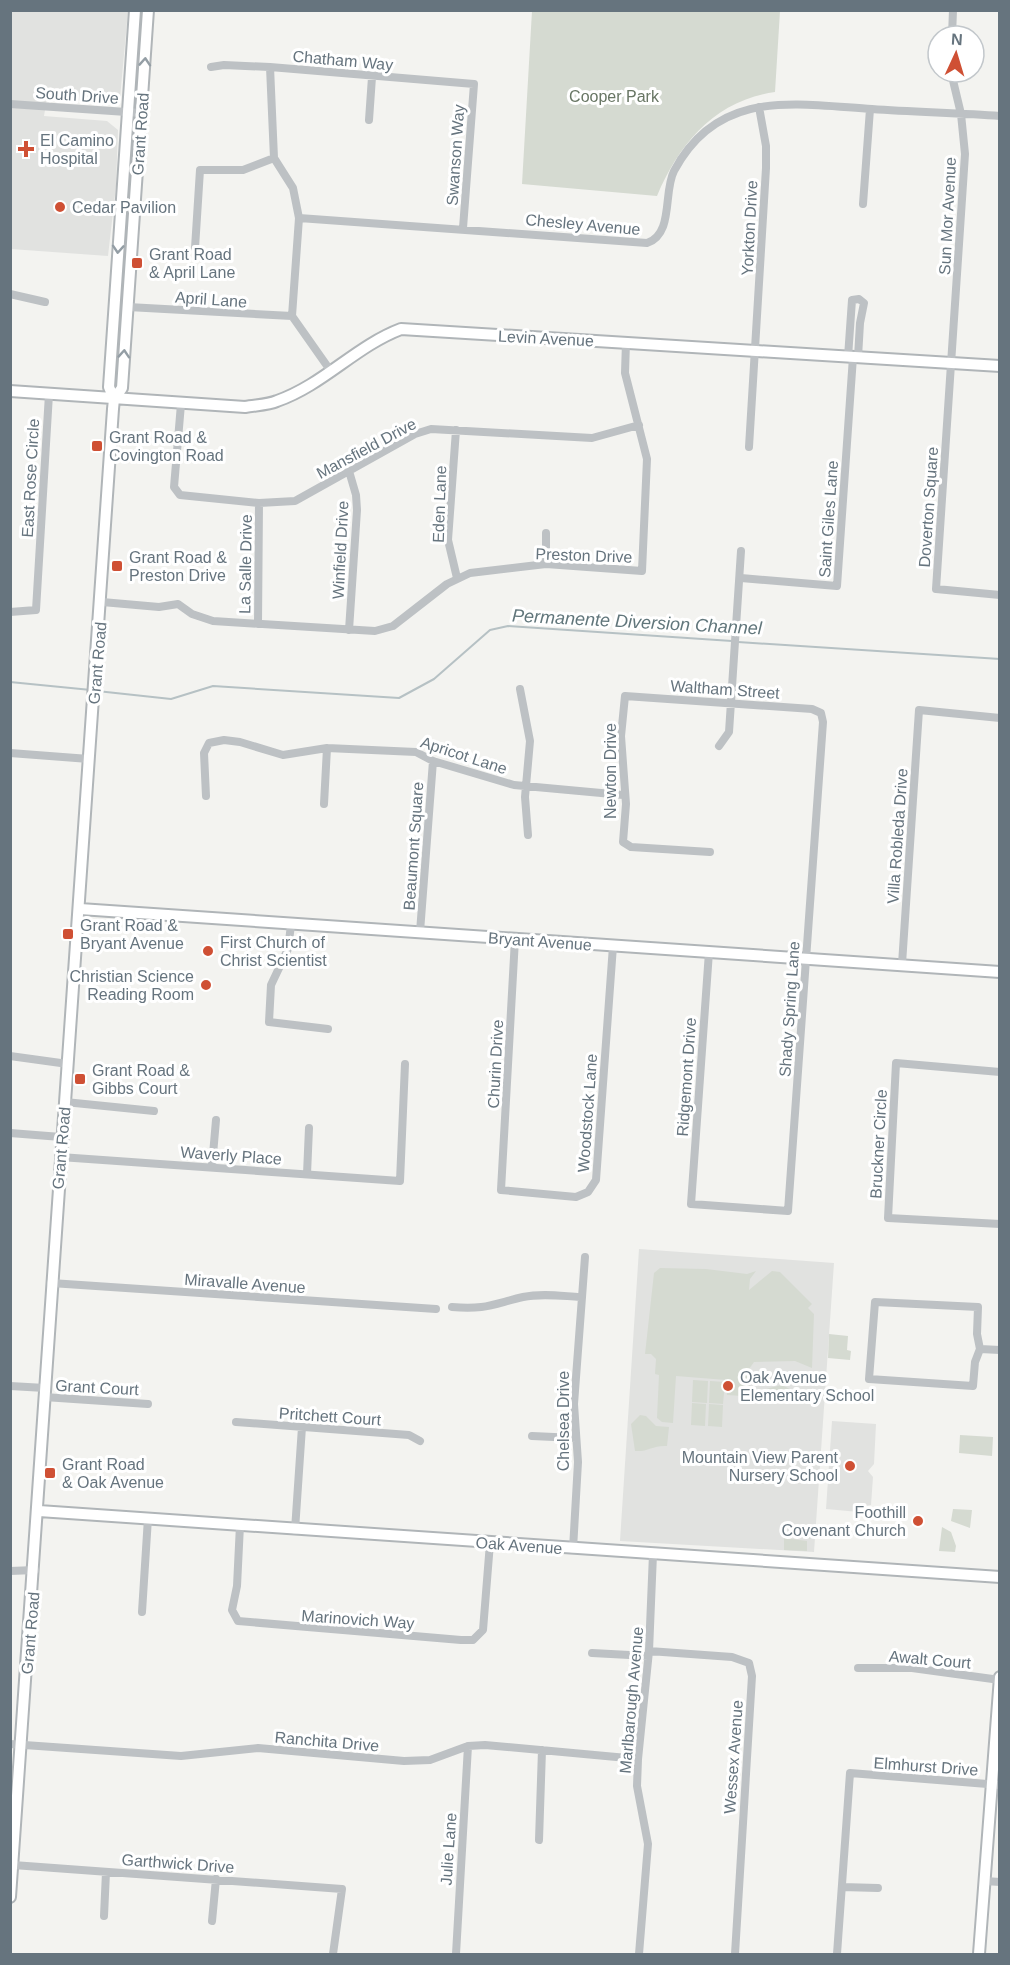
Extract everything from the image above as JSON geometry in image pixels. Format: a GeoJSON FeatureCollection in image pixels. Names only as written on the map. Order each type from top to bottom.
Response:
{"type":"FeatureCollection","features":[{"type":"Feature","properties":{"kind":"street","name":"Grant Road"},"geometry":{"type":"LineString","coordinates":[[10,1897],[16,1744],[35,1570],[51,1283],[80,909],[88,759],[102,602],[114,399],[109,387],[135,10]]}},
{"type":"Feature","properties":{"kind":"street","name":"Grant Road"},"geometry":{"type":"LineString","coordinates":[[114,399],[122,388],[148,10]]}},
{"type":"Feature","properties":{"kind":"street","name":"Chatham Way"},"geometry":{"type":"LineString","coordinates":[[211,67],[224,65],[474,84]]}},
{"type":"Feature","properties":{"kind":"street"},"geometry":{"type":"LineString","coordinates":[[270,68],[274,158],[293,188],[299,218],[292,316],[330,370]]}},
{"type":"Feature","properties":{"kind":"street"},"geometry":{"type":"LineString","coordinates":[[369,120],[372,77]]}},
{"type":"Feature","properties":{"kind":"street","name":"Swanson Way"},"geometry":{"type":"LineString","coordinates":[[463,228],[474,84]]}},
{"type":"Feature","properties":{"kind":"street","name":"Sun Mor Avenue"},"geometry":{"type":"LineString","coordinates":[[952,362],[965,154],[961,114],[954,84]]}},
{"type":"Feature","properties":{"kind":"street","name":"Chesley Avenue"},"geometry":{"type":"LineString","coordinates":[[299,218],[647,243],[654,241],[664,227],[668,188],[682,158],[722,119],[759,106],[784,102],[999,116]]}},
{"type":"Feature","properties":{"kind":"street","name":"South Drive"},"geometry":{"type":"LineString","coordinates":[[10,104],[141,113]]}},
{"type":"Feature","properties":{"kind":"street","name":"Yorkton Drive"},"geometry":{"type":"LineString","coordinates":[[749,447],[766,168],[766,146],[759,106]]}},
{"type":"Feature","properties":{"kind":"street"},"geometry":{"type":"LineString","coordinates":[[863,204],[870,109]]}},
{"type":"Feature","properties":{"kind":"street"},"geometry":{"type":"LineString","coordinates":[[195,248],[200,170],[243,170],[274,158]]}},
{"type":"Feature","properties":{"kind":"street"},"geometry":{"type":"LineString","coordinates":[[10,294],[45,302]]}},
{"type":"Feature","properties":{"kind":"street","name":"Saint Giles Lane"},"geometry":{"type":"LineString","coordinates":[[741,579],[837,586],[853,357],[864,303],[859,299],[852,300],[850,322],[853,357]]}},
{"type":"Feature","properties":{"kind":"street","name":"April Lane"},"geometry":{"type":"LineString","coordinates":[[128,307],[292,316]]}},
{"type":"Feature","properties":{"kind":"street"},"geometry":{"type":"LineString","coordinates":[[850,322],[860,323]]}},
{"type":"Feature","properties":{"kind":"street","name":"Levin Avenue"},"geometry":{"type":"LineString","coordinates":[[10,391],[245,407],[276,402],[301,391],[378,338],[401,329],[999,366]]}},
{"type":"Feature","properties":{"kind":"street","name":"Preston Drive"},"geometry":{"type":"LineString","coordinates":[[102,602],[159,607],[178,604],[192,614],[213,621],[375,631],[393,626],[457,578],[470,573],[546,564],[642,571],[647,459],[625,373],[626,342]]}},
{"type":"Feature","properties":{"kind":"street","name":"Doverton Square"},"geometry":{"type":"LineString","coordinates":[[952,362],[936,590],[999,595]]}},
{"type":"Feature","properties":{"kind":"street","name":"East Rose Circle"},"geometry":{"type":"LineString","coordinates":[[10,612],[36,610],[49,394]]}},
{"type":"Feature","properties":{"kind":"street","name":"Mansfield Drive"},"geometry":{"type":"LineString","coordinates":[[181,404],[174,488],[180,495],[259,503],[295,501],[415,434],[431,429],[592,438],[639,425]]}},
{"type":"Feature","properties":{"kind":"street","name":"Eden Lane"},"geometry":{"type":"LineString","coordinates":[[456,430],[448,540],[457,578]]}},
{"type":"Feature","properties":{"kind":"street","name":"Winfield Drive"},"geometry":{"type":"LineString","coordinates":[[349,471],[356,495],[357,510],[349,630]]}},
{"type":"Feature","properties":{"kind":"street","name":"La Salle Drive"},"geometry":{"type":"LineString","coordinates":[[258,624],[259,503]]}},
{"type":"Feature","properties":{"kind":"street"},"geometry":{"type":"LineString","coordinates":[[546,533],[546,564]]}},
{"type":"Feature","properties":{"kind":"street"},"geometry":{"type":"LineString","coordinates":[[719,746],[729,732],[741,579],[741,550]]}},
{"type":"Feature","properties":{"kind":"street"},"geometry":{"type":"LineString","coordinates":[[520,689],[530,741],[525,787],[528,835]]}},
{"type":"Feature","properties":{"kind":"street","name":"Waltham Street"},"geometry":{"type":"LineString","coordinates":[[626,696],[812,709],[821,712]]}},
{"type":"Feature","properties":{"kind":"street","name":"Newton Drive"},"geometry":{"type":"LineString","coordinates":[[626,696],[621,736],[623,795],[626,804],[623,835],[626,844],[710,852]]}},
{"type":"Feature","properties":{"kind":"street","name":"Villa Robleda Drive"},"geometry":{"type":"LineString","coordinates":[[902,964],[919,710],[999,718]]}},
{"type":"Feature","properties":{"kind":"street","name":"Shady Spring Lane"},"geometry":{"type":"LineString","coordinates":[[691,1204],[788,1211],[823,722],[821,712]]}},
{"type":"Feature","properties":{"kind":"street","name":"Apricot Lane"},"geometry":{"type":"LineString","coordinates":[[206,796],[203,781],[204,753],[209,743],[224,740],[240,742],[283,755],[327,748],[416,752],[433,761],[525,787],[623,795]]}},
{"type":"Feature","properties":{"kind":"street"},"geometry":{"type":"LineString","coordinates":[[324,804],[327,748]]}},
{"type":"Feature","properties":{"kind":"street"},"geometry":{"type":"LineString","coordinates":[[10,753],[88,759]]}},
{"type":"Feature","properties":{"kind":"street","name":"Beaumont Square"},"geometry":{"type":"LineString","coordinates":[[420,932],[433,761]]}},
{"type":"Feature","properties":{"kind":"street","name":"Bryant Avenue"},"geometry":{"type":"LineString","coordinates":[[80,909],[999,972]]}},
{"type":"Feature","properties":{"kind":"street"},"geometry":{"type":"LineString","coordinates":[[291,924],[288,949],[271,985],[269,1022],[328,1029]]}},
{"type":"Feature","properties":{"kind":"street","name":"Churin Drive"},"geometry":{"type":"LineString","coordinates":[[501,1190],[515,939]]}},
{"type":"Feature","properties":{"kind":"street","name":"Woodstock Lane"},"geometry":{"type":"LineString","coordinates":[[501,1190],[576,1197],[588,1192],[596,1180],[613,946]]}},
{"type":"Feature","properties":{"kind":"street","name":"Ridgemont Drive"},"geometry":{"type":"LineString","coordinates":[[691,1204],[709,952]]}},
{"type":"Feature","properties":{"kind":"street"},"geometry":{"type":"LineString","coordinates":[[10,1056],[68,1064]]}},
{"type":"Feature","properties":{"kind":"street","name":"Bruckner Circle"},"geometry":{"type":"LineString","coordinates":[[999,1072],[896,1063],[888,1218],[999,1224]]}},
{"type":"Feature","properties":{"kind":"street","name":"Waverly Place"},"geometry":{"type":"LineString","coordinates":[[60,1157],[400,1181],[405,1064]]}},
{"type":"Feature","properties":{"kind":"street"},"geometry":{"type":"LineString","coordinates":[[65,1102],[154,1111]]}},
{"type":"Feature","properties":{"kind":"street"},"geometry":{"type":"LineString","coordinates":[[212,1166],[216,1120]]}},
{"type":"Feature","properties":{"kind":"street"},"geometry":{"type":"LineString","coordinates":[[307,1174],[309,1128]]}},
{"type":"Feature","properties":{"kind":"street"},"geometry":{"type":"LineString","coordinates":[[10,1133],[62,1137]]}},
{"type":"Feature","properties":{"kind":"street","name":"Chelsea Drive"},"geometry":{"type":"LineString","coordinates":[[573,1549],[578,1462],[574,1404],[580,1297],[585,1257]]}},
{"type":"Feature","properties":{"kind":"street","name":"Miravalle Avenue"},"geometry":{"type":"LineString","coordinates":[[51,1283],[436,1309]]}},
{"type":"Feature","properties":{"kind":"street"},"geometry":{"type":"LineString","coordinates":[[453,1307],[477,1310],[523,1297],[550,1295],[580,1297]]}},
{"type":"Feature","properties":{"kind":"street"},"geometry":{"type":"LineString","coordinates":[[875,1302],[978,1307],[977,1334],[980,1349],[975,1362],[973,1386],[869,1379],[875,1302]]}},
{"type":"Feature","properties":{"kind":"street"},"geometry":{"type":"LineString","coordinates":[[980,1349],[999,1350]]}},
{"type":"Feature","properties":{"kind":"street","name":"Grant Court"},"geometry":{"type":"LineString","coordinates":[[10,1386],[45,1393],[148,1404]]}},
{"type":"Feature","properties":{"kind":"street","name":"Pritchett Court"},"geometry":{"type":"LineString","coordinates":[[236,1422],[409,1435],[420,1441]]}},
{"type":"Feature","properties":{"kind":"street"},"geometry":{"type":"LineString","coordinates":[[295,1530],[302,1427]]}},
{"type":"Feature","properties":{"kind":"street"},"geometry":{"type":"LineString","coordinates":[[532,1436],[576,1438]]}},
{"type":"Feature","properties":{"kind":"street","name":"Oak Avenue"},"geometry":{"type":"LineString","coordinates":[[39,1511],[999,1577]]}},
{"type":"Feature","properties":{"kind":"street"},"geometry":{"type":"LineString","coordinates":[[142,1612],[148,1518]]}},
{"type":"Feature","properties":{"kind":"street","name":"Marinovich Way"},"geometry":{"type":"LineString","coordinates":[[240,1526],[237,1586],[232,1610],[238,1621],[461,1640],[473,1640],[483,1630],[490,1543]]}},
{"type":"Feature","properties":{"kind":"street","name":"Marlbarough Avenue"},"geometry":{"type":"LineString","coordinates":[[639,1954],[648,1844],[638,1786],[638,1759],[648,1654],[653,1554]]}},
{"type":"Feature","properties":{"kind":"street"},"geometry":{"type":"LineString","coordinates":[[10,1571],[35,1570]]}},
{"type":"Feature","properties":{"kind":"street"},"geometry":{"type":"LineString","coordinates":[[592,1653],[648,1654]]}},
{"type":"Feature","properties":{"kind":"street","name":"Wessex Avenue"},"geometry":{"type":"LineString","coordinates":[[648,1654],[732,1657],[749,1663],[752,1676],[735,1954]]}},
{"type":"Feature","properties":{"kind":"street","name":"Awalt Court"},"geometry":{"type":"LineString","coordinates":[[858,1668],[912,1668],[999,1679]]}},
{"type":"Feature","properties":{"kind":"street"},"geometry":{"type":"LineString","coordinates":[[979,1954],[996,1785],[999,1679]]}},
{"type":"Feature","properties":{"kind":"street","name":"Ranchita Drive"},"geometry":{"type":"LineString","coordinates":[[16,1744],[181,1756],[258,1748],[404,1761],[430,1760],[468,1746],[485,1744],[638,1759]]}},
{"type":"Feature","properties":{"kind":"street","name":"Julie Lane"},"geometry":{"type":"LineString","coordinates":[[456,1954],[468,1746]]}},
{"type":"Feature","properties":{"kind":"street"},"geometry":{"type":"LineString","coordinates":[[539,1840],[542,1750]]}},
{"type":"Feature","properties":{"kind":"street","name":"Elmhurst Drive"},"geometry":{"type":"LineString","coordinates":[[842,1887],[850,1773],[996,1785]]}},
{"type":"Feature","properties":{"kind":"street","name":"Garthwick Drive"},"geometry":{"type":"LineString","coordinates":[[13,1865],[342,1889],[333,1954]]}},
{"type":"Feature","properties":{"kind":"street"},"geometry":{"type":"LineString","coordinates":[[104,1917],[106,1872]]}},
{"type":"Feature","properties":{"kind":"street"},"geometry":{"type":"LineString","coordinates":[[212,1921],[216,1879]]}},
{"type":"Feature","properties":{"kind":"street"},"geometry":{"type":"LineString","coordinates":[[985,1881],[999,1882]]}},
{"type":"Feature","properties":{"kind":"street"},"geometry":{"type":"LineString","coordinates":[[837,1954],[842,1887],[878,1888]]}},
{"type":"Feature","properties":{"kind":"shaded area","name":"El Camino Hospital"},"geometry":{"type":"Polygon","coordinates":[[[10,11],[128,11],[120,98],[109,103],[47,98],[44,116],[107,121],[118,130],[116,186],[108,256],[11,249],[10,11]]]}},
{"type":"Feature","properties":{"kind":"shaded area","name":"Oak Avenue Elementary School"},"geometry":{"type":"Polygon","coordinates":[[[639,1249],[834,1263],[814,1552],[620,1541],[639,1249]]]}},
{"type":"Feature","properties":{"kind":"shaded area","name":"Mountain View Parent Nursery School"},"geometry":{"type":"Polygon","coordinates":[[[832,1421],[876,1424],[874,1464],[868,1471],[873,1477],[871,1505],[860,1507],[859,1512],[826,1509],[832,1421]]]}},
{"type":"Feature","properties":{"kind":"green space","name":"Cooper Park"},"geometry":{"type":"Polygon","coordinates":[[[532,11],[780,11],[775,92],[735,104],[702,127],[676,159],[657,196],[522,184],[532,11]]]}},
{"type":"Feature","properties":{"kind":"green space"},"geometry":{"type":"Polygon","coordinates":[[[660,1268],[706,1269],[747,1274],[756,1271],[750,1279],[749,1290],[772,1271],[780,1272],[812,1304],[808,1308],[814,1314],[812,1368],[795,1361],[754,1362],[747,1372],[748,1384],[760,1390],[782,1385],[797,1393],[814,1392],[814,1401],[727,1395],[726,1380],[676,1376],[673,1423],[662,1422],[657,1418],[659,1375],[655,1374],[656,1359],[651,1354],[645,1354],[654,1273],[660,1268]]]}},
{"type":"Feature","properties":{"kind":"green space"},"geometry":{"type":"Polygon","coordinates":[[[829,1334],[848,1336],[847,1350],[851,1351],[850,1360],[828,1358],[829,1334]]]}},
{"type":"Feature","properties":{"kind":"green space"},"geometry":{"type":"Polygon","coordinates":[[[693,1380],[708,1381],[707,1403],[692,1402],[693,1380]]]}},
{"type":"Feature","properties":{"kind":"green space"},"geometry":{"type":"Polygon","coordinates":[[[710,1381],[725,1382],[723,1404],[709,1403],[710,1381]]]}},
{"type":"Feature","properties":{"kind":"green space"},"geometry":{"type":"Polygon","coordinates":[[[692,1403],[706,1404],[705,1426],[691,1425],[692,1403]]]}},
{"type":"Feature","properties":{"kind":"green space"},"geometry":{"type":"Polygon","coordinates":[[[709,1404],[723,1405],[722,1427],[708,1426],[709,1404]]]}},
{"type":"Feature","properties":{"kind":"green space"},"geometry":{"type":"Polygon","coordinates":[[[640,1415],[646,1416],[656,1426],[669,1427],[667,1446],[635,1451],[631,1424],[640,1415]]]}},
{"type":"Feature","properties":{"kind":"green space"},"geometry":{"type":"Polygon","coordinates":[[[960,1435],[993,1437],[992,1456],[959,1453],[960,1435]]]}},
{"type":"Feature","properties":{"kind":"green space"},"geometry":{"type":"Polygon","coordinates":[[[953,1509],[972,1510],[970,1528],[951,1521],[953,1509]]]}},
{"type":"Feature","properties":{"kind":"green space"},"geometry":{"type":"Polygon","coordinates":[[[804,1525],[810,1525],[814,1532],[810,1539],[804,1539],[800,1535],[800,1529],[804,1525]]]}},
{"type":"Feature","properties":{"kind":"green space"},"geometry":{"type":"Polygon","coordinates":[[[942,1527],[951,1532],[956,1546],[955,1552],[939,1551],[942,1527]]]}},
{"type":"Feature","properties":{"kind":"green space"},"geometry":{"type":"Polygon","coordinates":[[[784,1538],[807,1541],[807,1551],[784,1550],[784,1538]]]}},
{"type":"Feature","properties":{"kind":"waterway","name":"Permanente Diversion Channel"},"geometry":{"type":"LineString","coordinates":[[97,691],[171,699],[213,686],[399,698],[434,679],[490,630],[508,626],[732,641]]}},
{"type":"Feature","properties":{"kind":"waterway","name":"Permanente Diversion Channel"},"geometry":{"type":"LineString","coordinates":[[738,642],[1000,659]]}},
{"type":"Feature","properties":{"kind":"waterway","name":"Permanente Diversion Channel"},"geometry":{"type":"LineString","coordinates":[[10,682],[91,690]]}},
{"type":"Feature","properties":{"kind":"place","name":"El Camino Hospital"},"geometry":{"type":"Point","coordinates":[26,149]}},
{"type":"Feature","properties":{"kind":"place","name":"Cedar Pavilion"},"geometry":{"type":"Point","coordinates":[60,207]}},
{"type":"Feature","properties":{"kind":"place","name":"Grant Road & April Lane"},"geometry":{"type":"Point","coordinates":[137,263]}},
{"type":"Feature","properties":{"kind":"place","name":"Grant Road & Covington Road"},"geometry":{"type":"Point","coordinates":[97,446]}},
{"type":"Feature","properties":{"kind":"place","name":"Grant Road & Preston Drive"},"geometry":{"type":"Point","coordinates":[117,566]}},
{"type":"Feature","properties":{"kind":"place","name":"Grant Road & Bryant Avenue"},"geometry":{"type":"Point","coordinates":[68,934]}},
{"type":"Feature","properties":{"kind":"place","name":"First Church of Christ Scientist"},"geometry":{"type":"Point","coordinates":[208,951]}},
{"type":"Feature","properties":{"kind":"place","name":"Christian Science Reading Room"},"geometry":{"type":"Point","coordinates":[206,985]}},
{"type":"Feature","properties":{"kind":"place","name":"Grant Road & Gibbs Court"},"geometry":{"type":"Point","coordinates":[80,1079]}},
{"type":"Feature","properties":{"kind":"place","name":"Oak Avenue Elementary School"},"geometry":{"type":"Point","coordinates":[728,1386]}},
{"type":"Feature","properties":{"kind":"place","name":"Mountain View Parent Nursery School"},"geometry":{"type":"Point","coordinates":[850,1466]}},
{"type":"Feature","properties":{"kind":"place","name":"Grant Road & Oak Avenue"},"geometry":{"type":"Point","coordinates":[50,1473]}},
{"type":"Feature","properties":{"kind":"place","name":"Foothill Covenant Church"},"geometry":{"type":"Point","coordinates":[918,1521]}}]}
